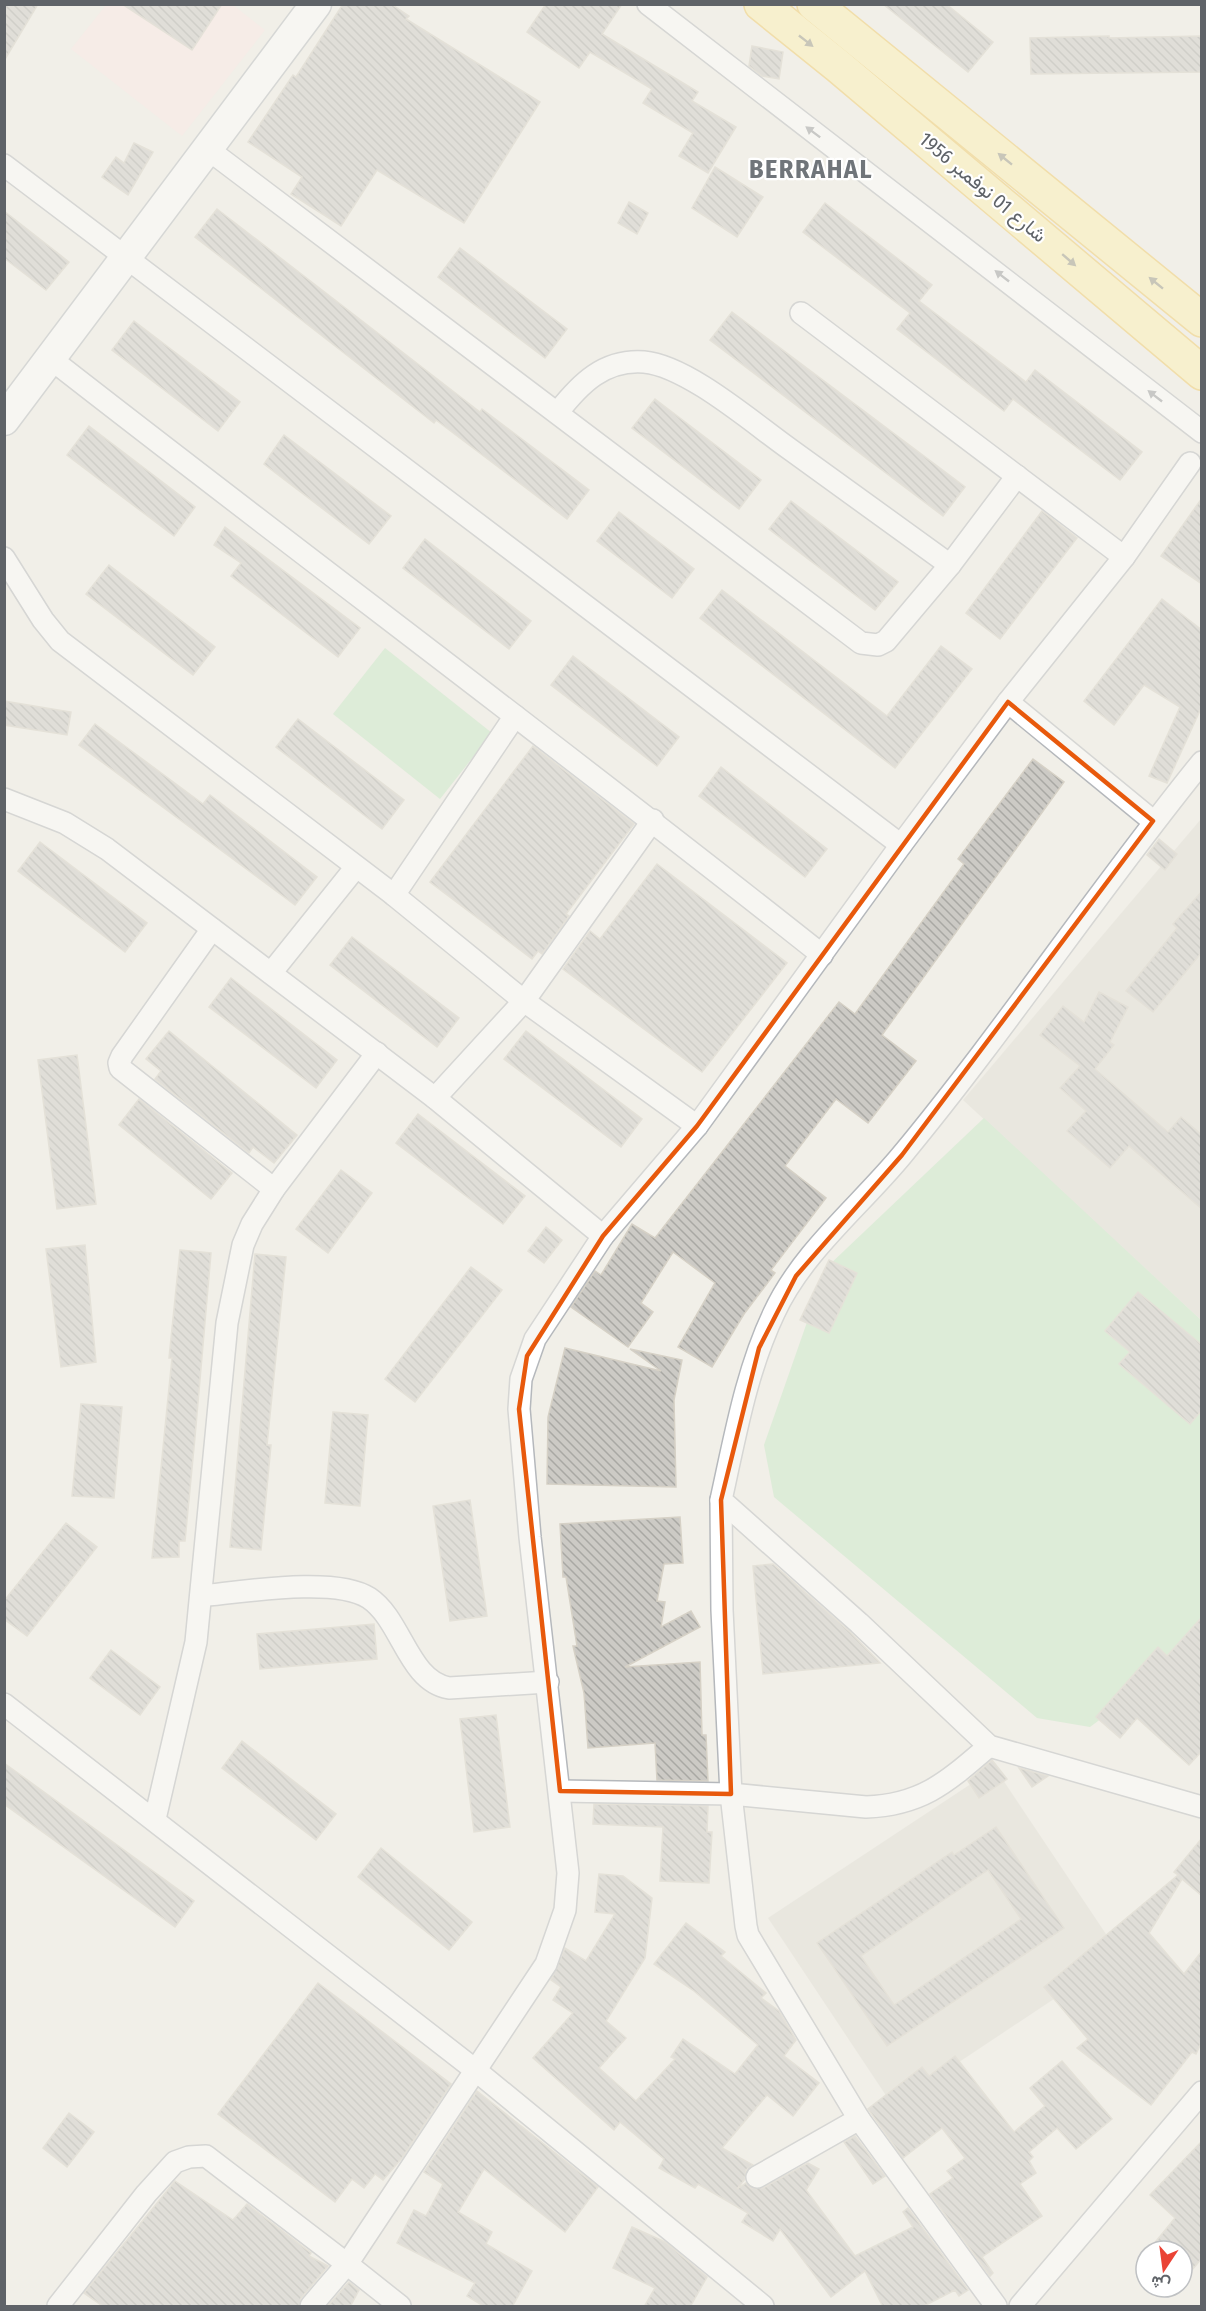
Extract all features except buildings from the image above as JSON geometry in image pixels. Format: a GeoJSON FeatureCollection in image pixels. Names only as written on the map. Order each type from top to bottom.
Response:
{"type":"FeatureCollection","features":[{"type":"Feature","properties":{"kind":"main road"},"geometry":{"type":"LineString","coordinates":[[4,420],[209,150],[316,4]]}},
{"type":"Feature","properties":{"kind":"main road","name":"شارع 01 نوفمبر 1956"},"geometry":{"type":"LineString","coordinates":[[761,4],[1202,373]]}},
{"type":"Feature","properties":{"kind":"main road","name":"شارع 01 نوفمبر 1956"},"geometry":{"type":"LineString","coordinates":[[814,4],[1202,320]]}},
{"type":"Feature","properties":{"kind":"street"},"geometry":{"type":"LineString","coordinates":[[648,4],[1202,432]]}},
{"type":"Feature","properties":{"kind":"street"},"geometry":{"type":"LineString","coordinates":[[209,150],[861,643],[878,645],[886,641],[950,565],[1017,476]]}},
{"type":"Feature","properties":{"kind":"street"},"geometry":{"type":"LineString","coordinates":[[4,165],[901,845]]}},
{"type":"Feature","properties":{"kind":"street"},"geometry":{"type":"LineString","coordinates":[[801,313],[1124,557]]}},
{"type":"Feature","properties":{"kind":"street"},"geometry":{"type":"LineString","coordinates":[[51,359],[309,561],[652,820],[822,955]]}},
{"type":"Feature","properties":{"kind":"street"},"geometry":{"type":"LineString","coordinates":[[558,412],[579,385],[609,367],[643,362],[676,371],[726,403],[950,565]]}},
{"type":"Feature","properties":{"kind":"street"},"geometry":{"type":"LineString","coordinates":[[311,2307],[347,2264],[474,2069],[546,1964],[565,1910],[568,1873],[529,1526],[519,1409],[521,1379],[535,1339],[603,1236],[697,1126],[1008,702],[1198,460]]}},
{"type":"Feature","properties":{"kind":"street"},"geometry":{"type":"LineString","coordinates":[[4,558],[43,620],[60,641],[394,895],[525,1001],[697,1126]]}},
{"type":"Feature","properties":{"kind":"street"},"geometry":{"type":"LineString","coordinates":[[1008,702],[1153,821]]}},
{"type":"Feature","properties":{"kind":"street"},"geometry":{"type":"LineString","coordinates":[[394,895],[515,716]]}},
{"type":"Feature","properties":{"kind":"street"},"geometry":{"type":"LineString","coordinates":[[996,2307],[859,2119],[748,1935],[731,1794],[722,1610],[722,1500],[756,1357],[774,1311],[829,1235],[916,1137],[1153,821],[1202,762]]}},
{"type":"Feature","properties":{"kind":"street"},"geometry":{"type":"LineString","coordinates":[[4,799],[65,823],[90,838],[377,1053],[603,1236]]}},
{"type":"Feature","properties":{"kind":"street"},"geometry":{"type":"LineString","coordinates":[[435,1098],[525,1001],[652,820]]}},
{"type":"Feature","properties":{"kind":"street"},"geometry":{"type":"LineString","coordinates":[[271,973],[356,867]]}},
{"type":"Feature","properties":{"kind":"street"},"geometry":{"type":"LineString","coordinates":[[212,929],[118,1063],[123,1073],[274,1190]]}},
{"type":"Feature","properties":{"kind":"street"},"geometry":{"type":"LineString","coordinates":[[155,1820],[196,1642],[227,1323],[243,1245],[252,1224],[274,1190],[377,1053]]}},
{"type":"Feature","properties":{"kind":"street"},"geometry":{"type":"LineString","coordinates":[[722,1500],[859,1623],[989,1746],[1202,1808]]}},
{"type":"Feature","properties":{"kind":"street"},"geometry":{"type":"LineString","coordinates":[[201,1596],[279,1588],[344,1588],[368,1597],[380,1607],[418,1665],[437,1686],[449,1688],[548,1682]]}},
{"type":"Feature","properties":{"kind":"street"},"geometry":{"type":"LineString","coordinates":[[4,1704],[474,2069],[763,2307]]}},
{"type":"Feature","properties":{"kind":"street"},"geometry":{"type":"LineString","coordinates":[[560,1791],[731,1794],[866,1807],[886,1806],[926,1795],[949,1782],[989,1746]]}},
{"type":"Feature","properties":{"kind":"street"},"geometry":{"type":"LineString","coordinates":[[1020,2307],[1202,2091]]}},
{"type":"Feature","properties":{"kind":"street"},"geometry":{"type":"LineString","coordinates":[[757,2177],[859,2119]]}},
{"type":"Feature","properties":{"kind":"street"},"geometry":{"type":"LineString","coordinates":[[58,2307],[146,2194],[175,2162],[189,2157],[206,2156],[400,2307]]}},
{"type":"Feature","properties":{"kind":"highlighted area"},"geometry":{"type":"Polygon","coordinates":[[[1008,702],[1153,821],[902,1155],[796,1276],[759,1348],[721,1500],[731,1794],[560,1791],[519,1409],[527,1356],[603,1236],[697,1126],[1008,702]]]}},
{"type":"Feature","properties":{"kind":"shaded area"},"geometry":{"type":"Polygon","coordinates":[[[106,5],[233,5],[265,30],[182,136],[71,49],[106,5]]]}},
{"type":"Feature","properties":{"kind":"shaded area"},"geometry":{"type":"Polygon","coordinates":[[[1201,819],[1201,1320],[963,1100],[1201,819]]]}},
{"type":"Feature","properties":{"kind":"shaded area"},"geometry":{"type":"Polygon","coordinates":[[[995,1768],[1120,1955],[893,2106],[768,1918],[995,1768]]]}},
{"type":"Feature","properties":{"kind":"green space"},"geometry":{"type":"Polygon","coordinates":[[[385,648],[492,733],[440,799],[333,714],[385,648]]]}},
{"type":"Feature","properties":{"kind":"green space"},"geometry":{"type":"Polygon","coordinates":[[[984,1118],[1201,1320],[1201,1644],[1090,1727],[1037,1718],[774,1497],[764,1445],[826,1268],[984,1118]]]}},
{"type":"Feature","properties":{"kind":"district","name":"BERRAHAL"},"geometry":{"type":"Point","coordinates":[811,169]}}]}
